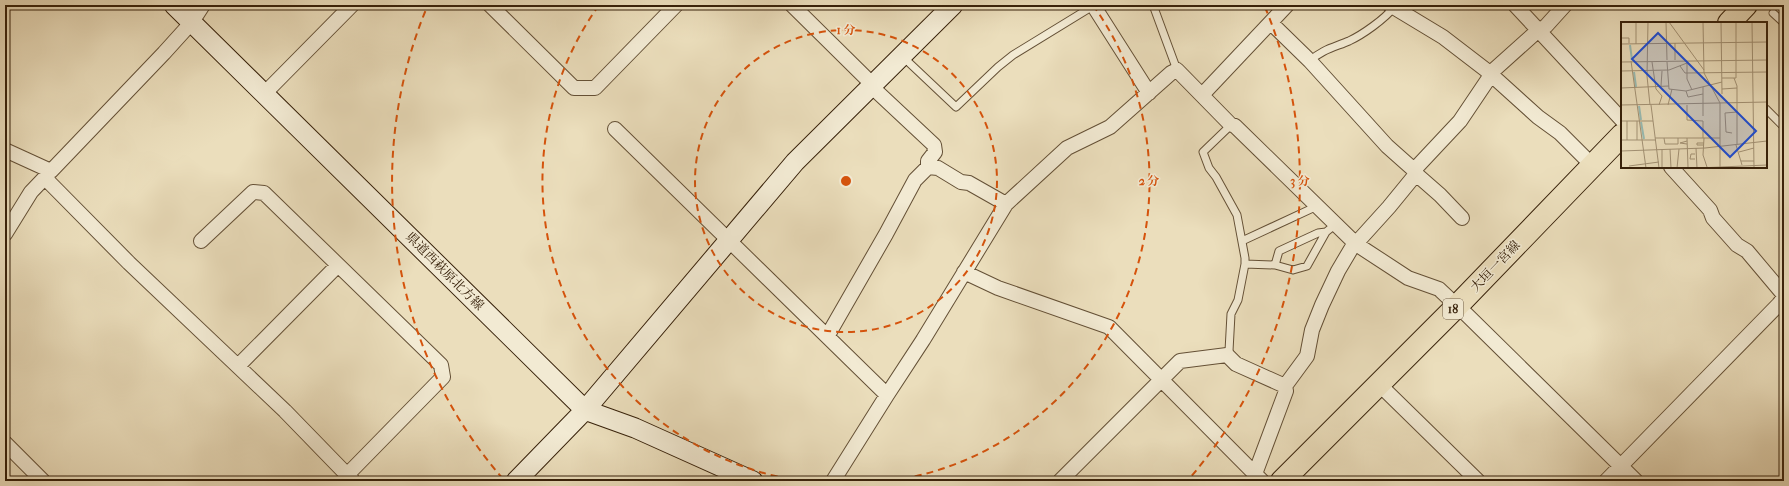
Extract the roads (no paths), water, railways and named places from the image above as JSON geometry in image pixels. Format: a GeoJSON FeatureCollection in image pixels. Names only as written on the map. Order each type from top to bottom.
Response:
{"type":"FeatureCollection","features":[{"type":"Feature","properties":{"kind":"main road","name":"県道西萩原北方線"},"geometry":{"type":"LineString","coordinates":[[174,5],[585,410],[635,428],[753,481]]}},
{"type":"Feature","properties":{"kind":"main road"},"geometry":{"type":"LineString","coordinates":[[516,481],[585,410],[795,162],[953,5]]}},
{"type":"Feature","properties":{"kind":"main road"},"geometry":{"type":"LineString","coordinates":[[1730,22],[1746,5]]}},
{"type":"Feature","properties":{"kind":"main road"},"geometry":{"type":"LineString","coordinates":[[1745,22],[1766,9]]}},
{"type":"Feature","properties":{"kind":"main road","name":"大垣一宮線"},"geometry":{"type":"LineString","coordinates":[[1296,481],[1386,391],[1621,136]]}},
{"type":"Feature","properties":{"kind":"main road","name":"大垣一宮線"},"geometry":{"type":"LineString","coordinates":[[1282,481],[1621,154]]}},
{"type":"Feature","properties":{"kind":"street"},"geometry":{"type":"LineString","coordinates":[[5,234],[24,201],[192,22],[203,5]]}},
{"type":"Feature","properties":{"kind":"street"},"geometry":{"type":"LineString","coordinates":[[265,93],[352,5]]}},
{"type":"Feature","properties":{"kind":"street"},"geometry":{"type":"LineString","coordinates":[[490,5],[574,88],[595,88],[676,5]]}},
{"type":"Feature","properties":{"kind":"street"},"geometry":{"type":"LineString","coordinates":[[792,5],[934,145],[936,152],[928,161],[928,167],[915,180],[828,335]]}},
{"type":"Feature","properties":{"kind":"street"},"geometry":{"type":"LineString","coordinates":[[1202,95],[1287,5]]}},
{"type":"Feature","properties":{"kind":"street"},"geometry":{"type":"LineString","coordinates":[[1515,5],[1540,30],[1621,119]]}},
{"type":"Feature","properties":{"kind":"street"},"geometry":{"type":"LineString","coordinates":[[964,272],[998,288],[1109,327],[1161,381],[1259,477],[1286,391],[1286,386],[1307,356],[1312,330],[1322,304],[1338,272],[1356,244],[1389,207],[1415,172],[1460,121],[1495,69],[1540,30],[1565,5]]}},
{"type":"Feature","properties":{"kind":"street"},"geometry":{"type":"LineString","coordinates":[[1093,6],[1149,93]]}},
{"type":"Feature","properties":{"kind":"street"},"geometry":{"type":"LineString","coordinates":[[1392,6],[1443,37],[1492,75],[1538,116],[1560,133],[1593,166]]}},
{"type":"Feature","properties":{"kind":"street"},"geometry":{"type":"LineString","coordinates":[[1271,23],[1310,61],[1387,146],[1440,195],[1462,218]]}},
{"type":"Feature","properties":{"kind":"street"},"geometry":{"type":"LineString","coordinates":[[833,481],[887,394],[923,340],[1006,204],[1067,148],[1110,127],[1171,73],[1177,70],[1317,205],[1331,228],[1408,278],[1439,289],[1636,481]]}},
{"type":"Feature","properties":{"kind":"street"},"geometry":{"type":"LineString","coordinates":[[616,129],[887,394]]}},
{"type":"Feature","properties":{"kind":"street"},"geometry":{"type":"LineString","coordinates":[[5,150],[48,175],[129,262],[286,411],[350,478],[443,377],[441,365],[264,193],[253,192],[201,241]]}},
{"type":"Feature","properties":{"kind":"street"},"geometry":{"type":"LineString","coordinates":[[928,167],[938,168],[961,182],[969,183],[1006,204]]}},
{"type":"Feature","properties":{"kind":"street"},"geometry":{"type":"LineString","coordinates":[[1606,481],[1780,304],[1784,296],[1747,251],[1737,245],[1713,218],[1710,210],[1672,168]]}},
{"type":"Feature","properties":{"kind":"street"},"geometry":{"type":"LineString","coordinates":[[238,366],[338,266]]}},
{"type":"Feature","properties":{"kind":"street"},"geometry":{"type":"LineString","coordinates":[[1060,481],[1180,361],[1227,355],[1236,364],[1286,386]]}},
{"type":"Feature","properties":{"kind":"street"},"geometry":{"type":"LineString","coordinates":[[1386,391],[1478,481]]}},
{"type":"Feature","properties":{"kind":"street"},"geometry":{"type":"LineString","coordinates":[[5,443],[43,481]]}},
{"type":"Feature","properties":{"kind":"lane"},"geometry":{"type":"LineString","coordinates":[[1153,5],[1177,70]]}},
{"type":"Feature","properties":{"kind":"lane"},"geometry":{"type":"LineString","coordinates":[[902,56],[956,107],[1012,55],[1093,6]]}},
{"type":"Feature","properties":{"kind":"lane"},"geometry":{"type":"LineString","coordinates":[[1310,61],[1330,48],[1349,41],[1365,32],[1392,6]]}},
{"type":"Feature","properties":{"kind":"lane"},"geometry":{"type":"LineString","coordinates":[[1766,9],[1784,23]]}},
{"type":"Feature","properties":{"kind":"lane"},"geometry":{"type":"LineString","coordinates":[[1767,110],[1784,126]]}},
{"type":"Feature","properties":{"kind":"lane"},"geometry":{"type":"LineString","coordinates":[[1227,355],[1229,351],[1231,314],[1238,300],[1245,264],[1237,215],[1216,177],[1209,168],[1203,152],[1232,124]]}},
{"type":"Feature","properties":{"kind":"lane"},"geometry":{"type":"LineString","coordinates":[[1242,241],[1317,205]]}},
{"type":"Feature","properties":{"kind":"lane"},"geometry":{"type":"LineString","coordinates":[[1245,264],[1275,265],[1294,270],[1307,266],[1331,228]]}},
{"type":"Feature","properties":{"kind":"lane"},"geometry":{"type":"LineString","coordinates":[[1275,265],[1278,251],[1331,228]]}}]}
